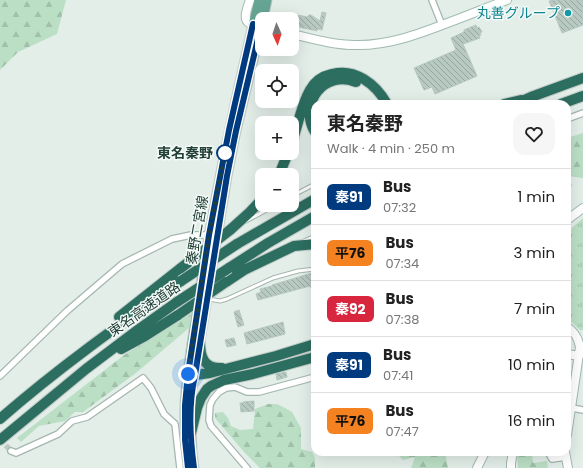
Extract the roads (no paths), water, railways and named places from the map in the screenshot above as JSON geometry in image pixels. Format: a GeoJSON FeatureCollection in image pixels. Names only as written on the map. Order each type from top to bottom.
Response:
{"type":"FeatureCollection","features":[{"type":"Feature","properties":{"kind":"highway"},"geometry":{"type":"LineString","coordinates":[[299,120],[310,89],[316,82],[325,76],[340,72],[352,74],[363,79],[374,86],[385,100]]}},
{"type":"Feature","properties":{"kind":"highway"},"geometry":{"type":"LineString","coordinates":[[524,100],[583,78]]}},
{"type":"Feature","properties":{"kind":"highway"},"geometry":{"type":"LineString","coordinates":[[312,100],[324,84],[338,79],[353,80],[360,83],[373,93],[377,100]]}},
{"type":"Feature","properties":{"kind":"highway"},"geometry":{"type":"LineString","coordinates":[[571,100],[583,96]]}},
{"type":"Feature","properties":{"kind":"highway"},"geometry":{"type":"LineString","coordinates":[[519,100],[531,97]]}},
{"type":"Feature","properties":{"kind":"highway"},"geometry":{"type":"LineString","coordinates":[[571,108],[583,103]]}},
{"type":"Feature","properties":{"kind":"highway"},"geometry":{"type":"LineString","coordinates":[[311,104],[309,111],[311,124]]}},
{"type":"Feature","properties":{"kind":"highway","name":"東名高速道路"},"geometry":{"type":"LineString","coordinates":[[0,419],[85,350],[180,281],[237,244],[311,201]]}},
{"type":"Feature","properties":{"kind":"highway"},"geometry":{"type":"LineString","coordinates":[[20,402],[87,344],[230,230],[255,207]]}},
{"type":"Feature","properties":{"kind":"highway","name":"東名高速道路"},"geometry":{"type":"LineString","coordinates":[[0,440],[86,369],[139,329],[229,268],[311,218]]}},
{"type":"Feature","properties":{"kind":"highway"},"geometry":{"type":"LineString","coordinates":[[86,369],[145,336],[244,270],[294,246],[311,244]]}},
{"type":"Feature","properties":{"kind":"highway"},"geometry":{"type":"LineString","coordinates":[[200,342],[201,356],[209,366],[216,368],[234,367]]}},
{"type":"Feature","properties":{"kind":"highway"},"geometry":{"type":"LineString","coordinates":[[191,374],[210,373],[311,345]]}},
{"type":"Feature","properties":{"kind":"highway"},"geometry":{"type":"LineString","coordinates":[[192,433],[199,403],[207,389],[220,382],[311,358]]}},
{"type":"Feature","properties":{"kind":"highway"},"geometry":{"type":"LineString","coordinates":[[191,374],[215,377],[254,374]]}},
{"type":"Feature","properties":{"kind":"main road","name":"秦野二宮線"},"geometry":{"type":"LineString","coordinates":[[259,0],[260,12]]}},
{"type":"Feature","properties":{"kind":"main road","name":"秦野二宮線"},"geometry":{"type":"LineString","coordinates":[[264,12],[267,0]]}},
{"type":"Feature","properties":{"kind":"main road","name":"秦野二宮線"},"geometry":{"type":"LineString","coordinates":[[188,468],[185,440],[185,412],[209,235],[229,130],[255,41]]}},
{"type":"Feature","properties":{"kind":"main road","name":"秦野二宮線"},"geometry":{"type":"LineString","coordinates":[[194,468],[190,416],[192,389],[191,374],[200,342],[227,176],[255,46]]}},
{"type":"Feature","properties":{"kind":"street"},"geometry":{"type":"LineString","coordinates":[[250,0],[246,21],[255,24]]}},
{"type":"Feature","properties":{"kind":"street"},"geometry":{"type":"LineString","coordinates":[[432,0],[442,25]]}},
{"type":"Feature","properties":{"kind":"street"},"geometry":{"type":"LineString","coordinates":[[299,36],[340,44],[378,44],[407,38],[507,0]]}},
{"type":"Feature","properties":{"kind":"street"},"geometry":{"type":"LineString","coordinates":[[571,118],[583,113]]}},
{"type":"Feature","properties":{"kind":"street"},"geometry":{"type":"LineString","coordinates":[[571,217],[583,208]]}},
{"type":"Feature","properties":{"kind":"street"},"geometry":{"type":"LineString","coordinates":[[0,376],[67,311],[122,264],[172,239],[191,235],[209,235]]}},
{"type":"Feature","properties":{"kind":"street"},"geometry":{"type":"LineString","coordinates":[[571,330],[579,339],[580,348],[571,413]]}},
{"type":"Feature","properties":{"kind":"street"},"geometry":{"type":"LineString","coordinates":[[571,355],[579,356]]}},
{"type":"Feature","properties":{"kind":"street"},"geometry":{"type":"LineString","coordinates":[[11,451],[16,453],[58,434],[72,421],[86,417],[143,378],[151,388],[164,414],[175,424],[180,468]]}},
{"type":"Feature","properties":{"kind":"street"},"geometry":{"type":"LineString","coordinates":[[247,468],[211,426],[209,412],[213,399],[219,392],[226,388],[235,387],[246,392],[259,392],[311,379]]}},
{"type":"Feature","properties":{"kind":"street"},"geometry":{"type":"LineString","coordinates":[[572,408],[583,410]]}},
{"type":"Feature","properties":{"kind":"street"},"geometry":{"type":"LineString","coordinates":[[480,467],[484,456]]}},
{"type":"Feature","properties":{"kind":"street"},"geometry":{"type":"LineString","coordinates":[[512,456],[512,468]]}},
{"type":"Feature","properties":{"kind":"street"},"geometry":{"type":"LineString","coordinates":[[550,456],[552,459],[562,456]]}},
{"type":"Feature","properties":{"kind":"street"},"geometry":{"type":"LineString","coordinates":[[565,456],[568,468]]}},
{"type":"Feature","properties":{"kind":"lane"},"geometry":{"type":"LineString","coordinates":[[299,192],[311,186]]}},
{"type":"Feature","properties":{"kind":"lane"},"geometry":{"type":"LineString","coordinates":[[230,230],[263,212]]}},
{"type":"Feature","properties":{"kind":"lane"},"geometry":{"type":"LineString","coordinates":[[294,246],[311,238]]}},
{"type":"Feature","properties":{"kind":"lane"},"geometry":{"type":"LineString","coordinates":[[208,298],[220,301],[273,278],[311,269]]}},
{"type":"Feature","properties":{"kind":"tunnel"},"geometry":{"type":"LineString","coordinates":[[0,439],[11,451]]}},
{"type":"Feature","properties":{"kind":"place","name":"丸善グループ"},"geometry":{"type":"Point","coordinates":[568,13]}},
{"type":"Feature","properties":{"kind":"place","name":"東名秦野"},"geometry":{"type":"Point","coordinates":[225,153]}}]}
